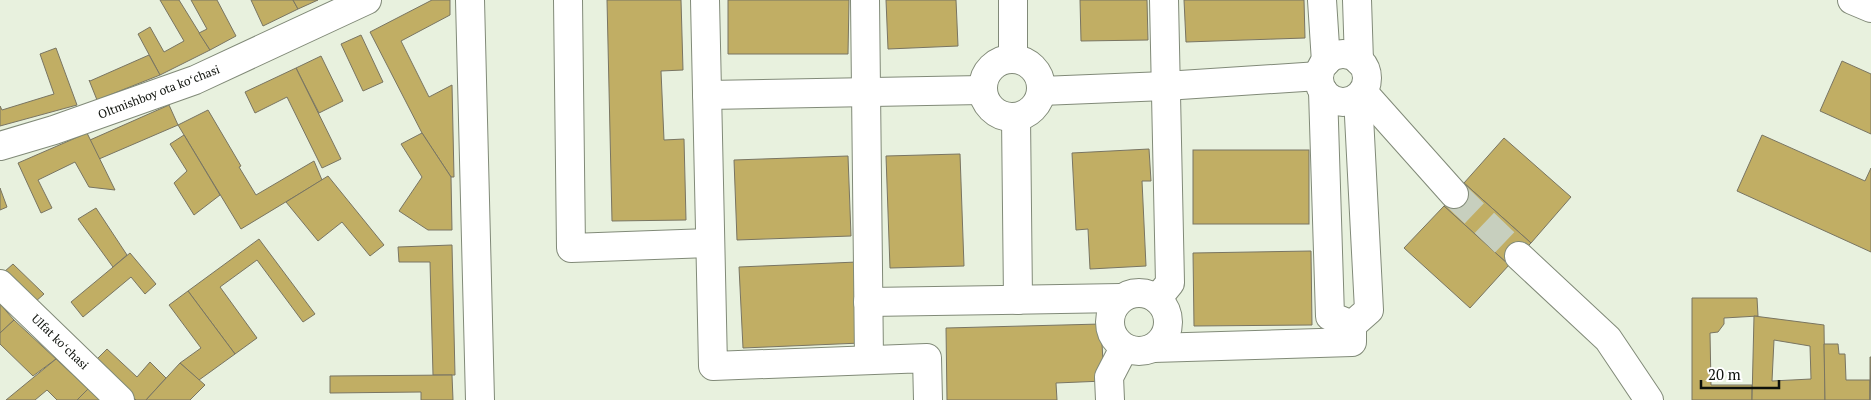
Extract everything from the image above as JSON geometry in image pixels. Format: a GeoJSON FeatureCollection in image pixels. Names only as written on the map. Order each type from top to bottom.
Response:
{"type":"FeatureCollection","features":[{"type":"Feature","properties":{"kind":"street","name":"Oltmishboy ota koʻchasi"},"geometry":{"type":"LineString","coordinates":[[0,146],[54,130],[195,80],[367,0]]}},
{"type":"Feature","properties":{"kind":"street"},"geometry":{"type":"LineString","coordinates":[[470,0],[480,400]]}},
{"type":"Feature","properties":{"kind":"street"},"geometry":{"type":"LineString","coordinates":[[568,0],[571,248],[709,243]]}},
{"type":"Feature","properties":{"kind":"street"},"geometry":{"type":"LineString","coordinates":[[705,0],[713,366],[928,358],[928,400]]}},
{"type":"Feature","properties":{"kind":"street"},"geometry":{"type":"LineString","coordinates":[[865,0],[869,359]]}},
{"type":"Feature","properties":{"kind":"street"},"geometry":{"type":"LineString","coordinates":[[1012,0],[1012,59]]}},
{"type":"Feature","properties":{"kind":"street"},"geometry":{"type":"LineString","coordinates":[[1158,299],[1170,283],[1164,0]]}},
{"type":"Feature","properties":{"kind":"street"},"geometry":{"type":"LineString","coordinates":[[1322,0],[1330,316],[1352,325]]}},
{"type":"Feature","properties":{"kind":"street"},"geometry":{"type":"LineString","coordinates":[[1357,0],[1359,61]]}},
{"type":"Feature","properties":{"kind":"street"},"geometry":{"type":"LineString","coordinates":[[1852,0],[1871,8]]}},
{"type":"Feature","properties":{"kind":"street"},"geometry":{"type":"LineString","coordinates":[[1042,91],[1166,86],[1323,76],[1339,55],[1347,55],[1359,61],[1365,69],[1367,77],[1366,85],[1360,95],[1351,101],[1343,102],[1328,97],[1323,76]]}},
{"type":"Feature","properties":{"kind":"street"},"geometry":{"type":"LineString","coordinates":[[1012,59],[1022,60],[1037,72],[1041,81],[1042,91],[1034,108],[1026,114],[1007,117],[997,114],[990,108],[982,90],[983,80],[988,71],[1003,60],[1012,59]]}},
{"type":"Feature","properties":{"kind":"street"},"geometry":{"type":"LineString","coordinates":[[706,95],[982,90]]}},
{"type":"Feature","properties":{"kind":"street"},"geometry":{"type":"LineString","coordinates":[[1360,95],[1454,194]]}},
{"type":"Feature","properties":{"kind":"street"},"geometry":{"type":"LineString","coordinates":[[1153,348],[1166,334],[1168,315],[1164,306],[1158,299],[1149,294],[1130,294],[1121,298],[1114,305],[1111,314],[1112,334],[1124,348],[1134,351],[1153,348],[1352,342],[1352,325],[1369,310],[1360,95]]}},
{"type":"Feature","properties":{"kind":"street"},"geometry":{"type":"LineString","coordinates":[[1016,117],[1018,300]]}},
{"type":"Feature","properties":{"kind":"street"},"geometry":{"type":"LineString","coordinates":[[1519,256],[1608,340],[1649,400]]}},
{"type":"Feature","properties":{"kind":"street","name":"Ulfat koʻchasi"},"geometry":{"type":"LineString","coordinates":[[0,284],[120,400]]}},
{"type":"Feature","properties":{"kind":"street"},"geometry":{"type":"LineString","coordinates":[[868,302],[1121,298]]}},
{"type":"Feature","properties":{"kind":"street"},"geometry":{"type":"LineString","coordinates":[[1110,400],[1110,377],[1124,348]]}},
{"type":"Feature","properties":{"kind":"building"},"geometry":{"type":"Polygon","coordinates":[[[160,0],[179,0],[210,50],[160,75],[138,34],[150,27],[164,52],[184,41],[160,0]]]}},
{"type":"Feature","properties":{"kind":"building"},"geometry":{"type":"Polygon","coordinates":[[[191,0],[217,0],[236,36],[210,50],[199,33],[207,29],[191,0]]]}},
{"type":"Feature","properties":{"kind":"building"},"geometry":{"type":"Polygon","coordinates":[[[251,0],[293,0],[298,9],[263,26],[251,0]]]}},
{"type":"Feature","properties":{"kind":"building"},"geometry":{"type":"Polygon","coordinates":[[[293,0],[318,0],[298,9],[293,0]]]}},
{"type":"Feature","properties":{"kind":"building"},"geometry":{"type":"Polygon","coordinates":[[[432,0],[450,0],[450,15],[401,41],[429,97],[452,85],[454,177],[451,177],[422,133],[370,32],[432,0]]]}},
{"type":"Feature","properties":{"kind":"building"},"geometry":{"type":"Polygon","coordinates":[[[607,0],[681,0],[683,70],[661,71],[664,140],[684,139],[686,220],[612,221],[607,0]]]}},
{"type":"Feature","properties":{"kind":"building"},"geometry":{"type":"Polygon","coordinates":[[[728,0],[849,0],[848,54],[728,54],[728,0]]]}},
{"type":"Feature","properties":{"kind":"building"},"geometry":{"type":"Polygon","coordinates":[[[886,0],[956,0],[958,46],[888,49],[886,0]]]}},
{"type":"Feature","properties":{"kind":"building"},"geometry":{"type":"Polygon","coordinates":[[[1080,0],[1147,0],[1148,40],[1081,41],[1080,0]]]}},
{"type":"Feature","properties":{"kind":"building"},"geometry":{"type":"Polygon","coordinates":[[[1184,0],[1304,0],[1305,38],[1186,42],[1184,0]]]}},
{"type":"Feature","properties":{"kind":"building"},"geometry":{"type":"Polygon","coordinates":[[[361,35],[383,82],[363,91],[341,44],[361,35]]]}},
{"type":"Feature","properties":{"kind":"building"},"geometry":{"type":"Polygon","coordinates":[[[56,48],[77,105],[0,126],[0,106],[2,110],[54,94],[40,54],[56,48]]]}},
{"type":"Feature","properties":{"kind":"building"},"geometry":{"type":"Polygon","coordinates":[[[149,55],[160,75],[97,100],[89,80],[149,55]]]}},
{"type":"Feature","properties":{"kind":"building"},"geometry":{"type":"Polygon","coordinates":[[[321,56],[343,101],[319,113],[296,68],[321,56]]]}},
{"type":"Feature","properties":{"kind":"building"},"geometry":{"type":"Polygon","coordinates":[[[1842,61],[1871,74],[1871,134],[1820,111],[1842,61]]]}},
{"type":"Feature","properties":{"kind":"building"},"geometry":{"type":"Polygon","coordinates":[[[296,68],[341,159],[322,168],[287,97],[255,113],[245,92],[296,68]]]}},
{"type":"Feature","properties":{"kind":"building"},"geometry":{"type":"Polygon","coordinates":[[[169,105],[178,125],[99,159],[90,140],[169,105]]]}},
{"type":"Feature","properties":{"kind":"building"},"geometry":{"type":"Polygon","coordinates":[[[208,110],[256,195],[314,161],[322,180],[241,229],[178,125],[208,110]]]}},
{"type":"Feature","properties":{"kind":"building"},"geometry":{"type":"Polygon","coordinates":[[[87,133],[115,190],[89,187],[75,162],[38,180],[52,208],[41,213],[18,163],[87,133]]]}},
{"type":"Feature","properties":{"kind":"building"},"geometry":{"type":"Polygon","coordinates":[[[422,133],[451,177],[452,230],[428,230],[399,211],[422,177],[401,144],[422,133]]]}},
{"type":"Feature","properties":{"kind":"building"},"geometry":{"type":"Polygon","coordinates":[[[184,135],[220,195],[194,215],[174,183],[187,171],[170,144],[184,135]]]}},
{"type":"Feature","properties":{"kind":"building"},"geometry":{"type":"Polygon","coordinates":[[[1762,135],[1865,181],[1871,168],[1871,252],[1737,191],[1762,135]]]}},
{"type":"Feature","properties":{"kind":"building"},"geometry":{"type":"Polygon","coordinates":[[[1504,138],[1571,197],[1531,243],[1464,183],[1504,138]]]}},
{"type":"Feature","properties":{"kind":"building"},"geometry":{"type":"Polygon","coordinates":[[[1149,149],[1151,181],[1142,181],[1146,266],[1090,269],[1088,229],[1076,230],[1072,153],[1149,149]]]}},
{"type":"Feature","properties":{"kind":"building"},"geometry":{"type":"Polygon","coordinates":[[[1193,150],[1309,150],[1309,224],[1193,224],[1193,150]]]}},
{"type":"Feature","properties":{"kind":"building"},"geometry":{"type":"Polygon","coordinates":[[[960,154],[964,266],[890,268],[886,156],[960,154]]]}},
{"type":"Feature","properties":{"kind":"building"},"geometry":{"type":"Polygon","coordinates":[[[848,156],[851,236],[737,240],[734,160],[848,156]]]}},
{"type":"Feature","properties":{"kind":"building"},"geometry":{"type":"Polygon","coordinates":[[[328,176],[384,245],[370,256],[342,222],[318,241],[286,202],[328,176]]]}},
{"type":"Feature","properties":{"kind":"building"},"geometry":{"type":"Polygon","coordinates":[[[1464,183],[1531,243],[1509,265],[1444,206],[1464,183]]]}},
{"type":"Feature","properties":{"kind":"building"},"geometry":{"type":"Polygon","coordinates":[[[0,188],[7,207],[0,210],[0,188]]]}},
{"type":"Feature","properties":{"kind":"building"},"geometry":{"type":"Polygon","coordinates":[[[1444,206],[1509,265],[1470,308],[1404,248],[1444,206]]]}},
{"type":"Feature","properties":{"kind":"building"},"geometry":{"type":"Polygon","coordinates":[[[96,208],[127,255],[113,267],[78,219],[96,208]]]}},
{"type":"Feature","properties":{"kind":"building"},"geometry":{"type":"Polygon","coordinates":[[[259,239],[315,314],[303,322],[257,260],[220,287],[257,338],[235,354],[188,291],[259,239]]]}},
{"type":"Feature","properties":{"kind":"building"},"geometry":{"type":"Polygon","coordinates":[[[452,245],[455,375],[433,375],[430,262],[399,262],[398,247],[452,245]]]}},
{"type":"Feature","properties":{"kind":"building"},"geometry":{"type":"Polygon","coordinates":[[[1311,251],[1312,325],[1194,326],[1193,253],[1311,251]]]}},
{"type":"Feature","properties":{"kind":"building"},"geometry":{"type":"Polygon","coordinates":[[[130,253],[156,284],[145,294],[131,277],[83,317],[71,302],[130,253]]]}},
{"type":"Feature","properties":{"kind":"building"},"geometry":{"type":"Polygon","coordinates":[[[857,262],[861,343],[743,348],[739,267],[857,262]]]}},
{"type":"Feature","properties":{"kind":"building"},"geometry":{"type":"Polygon","coordinates":[[[13,264],[44,294],[35,302],[4,272],[13,264]]]}},
{"type":"Feature","properties":{"kind":"building"},"geometry":{"type":"Polygon","coordinates":[[[188,291],[235,354],[199,380],[180,363],[201,348],[169,305],[188,291]]]}},
{"type":"Feature","properties":{"kind":"building"},"geometry":{"type":"Polygon","coordinates":[[[1692,298],[1757,298],[1758,316],[1724,318],[1724,324],[1718,332],[1710,333],[1711,385],[1752,385],[1752,400],[1692,400],[1692,298]]]}},
{"type":"Feature","properties":{"kind":"building"},"geometry":{"type":"Polygon","coordinates":[[[0,304],[14,320],[0,333],[0,304]]]}},
{"type":"Feature","properties":{"kind":"building"},"geometry":{"type":"Polygon","coordinates":[[[1754,316],[1824,325],[1825,400],[1752,400],[1754,316]],[[1774,340],[1772,381],[1811,379],[1810,346],[1774,340]]]}},
{"type":"Feature","properties":{"kind":"building"},"geometry":{"type":"Polygon","coordinates":[[[14,320],[56,359],[33,376],[0,344],[0,333],[14,320]]]}},
{"type":"Feature","properties":{"kind":"building"},"geometry":{"type":"Polygon","coordinates":[[[1101,324],[1104,381],[1056,383],[1057,400],[947,400],[946,328],[1101,324]]]}},
{"type":"Feature","properties":{"kind":"building"},"geometry":{"type":"Polygon","coordinates":[[[1824,344],[1838,344],[1839,354],[1845,354],[1846,380],[1870,380],[1870,400],[1825,400],[1824,344]]]}},
{"type":"Feature","properties":{"kind":"building"},"geometry":{"type":"Polygon","coordinates":[[[107,349],[137,377],[150,362],[166,378],[146,400],[136,400],[96,360],[107,349]]]}},
{"type":"Feature","properties":{"kind":"building"},"geometry":{"type":"Polygon","coordinates":[[[1870,357],[1871,357],[1870,400],[1870,357]]]}},
{"type":"Feature","properties":{"kind":"building"},"geometry":{"type":"Polygon","coordinates":[[[56,359],[88,389],[77,400],[57,400],[47,390],[35,400],[6,400],[56,359]]]}},
{"type":"Feature","properties":{"kind":"building"},"geometry":{"type":"Polygon","coordinates":[[[180,363],[205,385],[190,400],[146,400],[180,363]]]}},
{"type":"Feature","properties":{"kind":"building"},"geometry":{"type":"Polygon","coordinates":[[[452,375],[453,400],[421,400],[421,392],[330,393],[330,376],[452,375]]]}},
{"type":"Feature","properties":{"kind":"building"},"geometry":{"type":"Polygon","coordinates":[[[88,389],[100,400],[77,400],[88,389]]]}},
{"type":"Feature","properties":{"kind":"tunnel"},"geometry":{"type":"LineString","coordinates":[[1454,194],[1519,256]]}}]}
